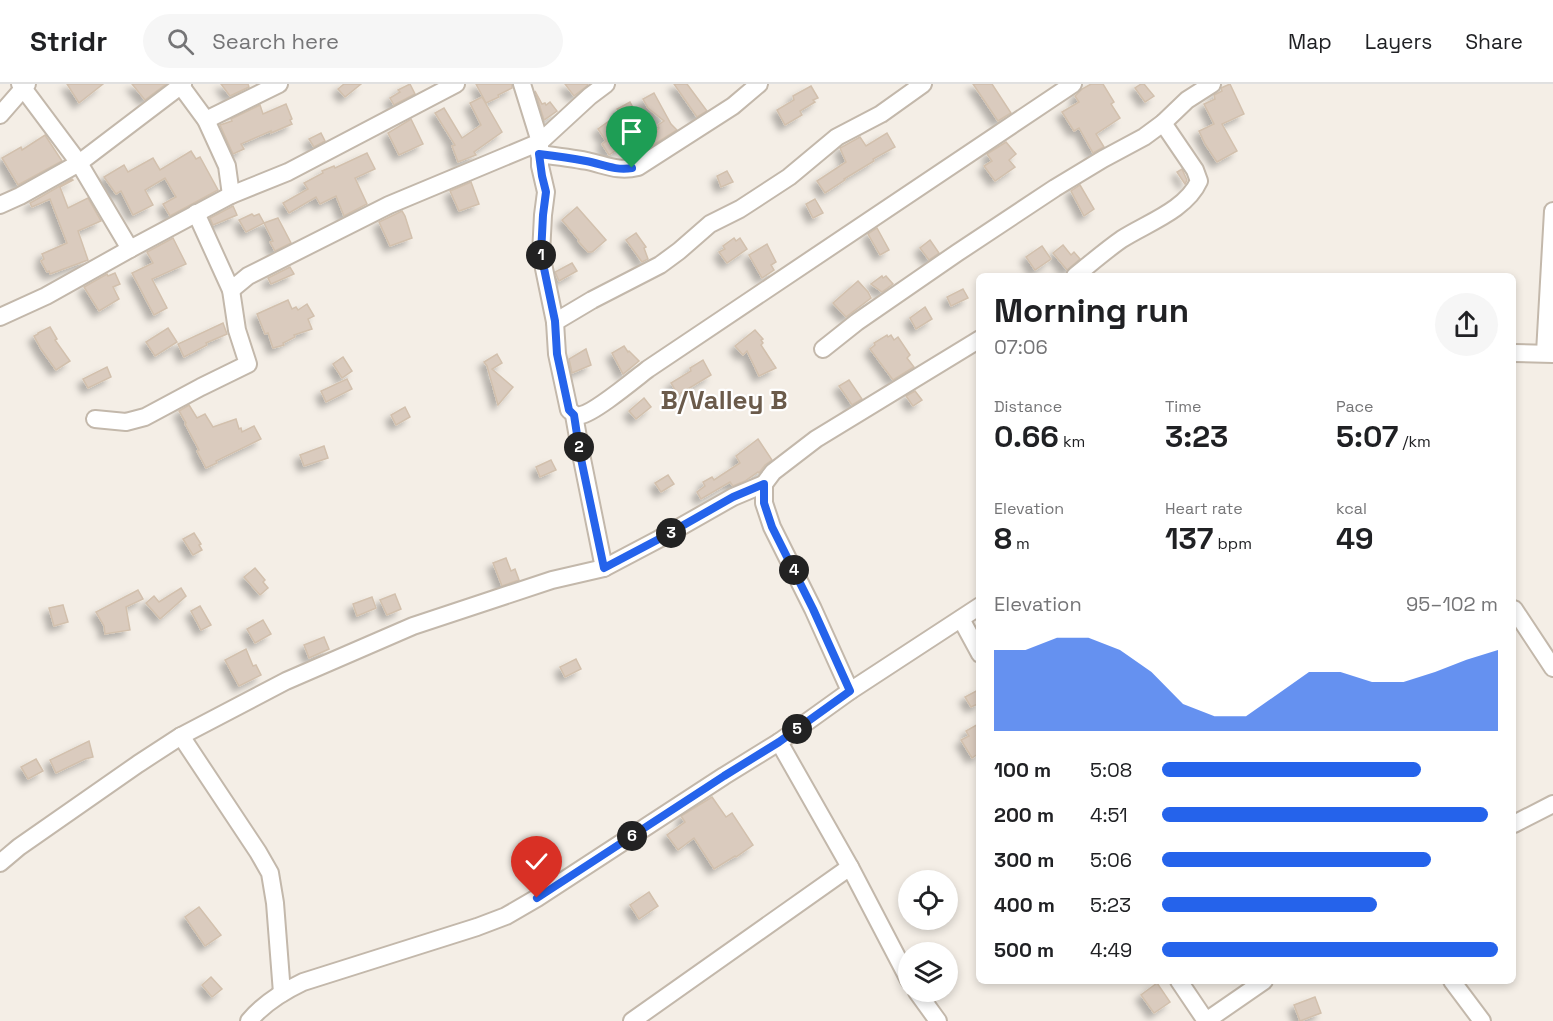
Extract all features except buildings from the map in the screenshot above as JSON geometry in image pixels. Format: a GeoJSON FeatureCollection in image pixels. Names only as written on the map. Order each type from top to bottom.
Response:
{"type":"FeatureCollection","features":[{"type":"Feature","properties":{"kind":"street"},"geometry":{"type":"LineString","coordinates":[[206,120],[279,84]]}},
{"type":"Feature","properties":{"kind":"street"},"geometry":{"type":"LineString","coordinates":[[0,317],[46,296],[231,195],[288,172],[456,84]]}},
{"type":"Feature","properties":{"kind":"street"},"geometry":{"type":"LineString","coordinates":[[522,84],[539,148],[546,192],[541,254],[555,321],[557,354],[569,410],[574,415],[604,568]]}},
{"type":"Feature","properties":{"kind":"street"},"geometry":{"type":"LineString","coordinates":[[231,290],[248,276],[389,205],[539,148],[590,96],[606,84]]}},
{"type":"Feature","properties":{"kind":"street"},"geometry":{"type":"LineString","coordinates":[[539,148],[614,169],[638,167],[733,106],[759,84]]}},
{"type":"Feature","properties":{"kind":"street"},"geometry":{"type":"LineString","coordinates":[[555,321],[660,265],[710,224],[740,209],[789,177],[837,136],[881,114],[923,84]]}},
{"type":"Feature","properties":{"kind":"street"},"geometry":{"type":"LineString","coordinates":[[574,415],[583,415],[593,411],[648,369],[1073,84]]}},
{"type":"Feature","properties":{"kind":"street"},"geometry":{"type":"LineString","coordinates":[[823,349],[857,322],[1055,188],[1144,137],[1187,100],[1212,84]]}},
{"type":"Feature","properties":{"kind":"street"},"geometry":{"type":"LineString","coordinates":[[0,115],[23,85],[79,163],[130,249]]}},
{"type":"Feature","properties":{"kind":"street"},"geometry":{"type":"LineString","coordinates":[[0,205],[79,163],[182,85],[206,120],[227,166],[231,195]]}},
{"type":"Feature","properties":{"kind":"street"},"geometry":{"type":"LineString","coordinates":[[1079,273],[1122,239],[1162,217],[1196,189],[1199,181],[1195,170],[1163,123]]}},
{"type":"Feature","properties":{"kind":"street"},"geometry":{"type":"LineString","coordinates":[[1516,353],[1549,354],[1553,211]]}},
{"type":"Feature","properties":{"kind":"street"},"geometry":{"type":"LineString","coordinates":[[95,419],[126,422],[146,417],[248,364],[237,330],[231,290],[196,213]]}},
{"type":"Feature","properties":{"kind":"street"},"geometry":{"type":"LineString","coordinates":[[0,863],[19,847],[181,736],[286,681],[414,626],[552,580],[604,568],[733,497],[764,484],[773,472],[816,439],[976,341]]}},
{"type":"Feature","properties":{"kind":"street"},"geometry":{"type":"LineString","coordinates":[[764,484],[764,503],[772,527],[813,609],[850,691]]}},
{"type":"Feature","properties":{"kind":"street"},"geometry":{"type":"LineString","coordinates":[[249,1021],[259,1009],[303,982],[506,916],[779,742],[850,691],[976,609]]}},
{"type":"Feature","properties":{"kind":"street"},"geometry":{"type":"LineString","coordinates":[[1516,612],[1553,668]]}},
{"type":"Feature","properties":{"kind":"street"},"geometry":{"type":"LineString","coordinates":[[961,619],[976,647]]}},
{"type":"Feature","properties":{"kind":"street"},"geometry":{"type":"LineString","coordinates":[[181,736],[270,873],[275,903],[282,993]]}},
{"type":"Feature","properties":{"kind":"street"},"geometry":{"type":"LineString","coordinates":[[779,742],[898,959]]}},
{"type":"Feature","properties":{"kind":"street"},"geometry":{"type":"LineString","coordinates":[[1516,823],[1553,804]]}},
{"type":"Feature","properties":{"kind":"street"},"geometry":{"type":"LineString","coordinates":[[632,1021],[849,867]]}},
{"type":"Feature","properties":{"kind":"street"},"geometry":{"type":"LineString","coordinates":[[1181,984],[1206,1021],[1260,984]]}},
{"type":"Feature","properties":{"kind":"street"},"geometry":{"type":"LineString","coordinates":[[1454,984],[1482,1021]]}},
{"type":"Feature","properties":{"kind":"street"},"geometry":{"type":"LineString","coordinates":[[924,1002],[938,1021]]}},
{"type":"Feature","properties":{"kind":"district","name":"B/Valley B"},"geometry":{"type":"Point","coordinates":[724,400]}},
{"type":"Feature","properties":{"kind":"route"},"geometry":{"type":"LineString","coordinates":[[537,898],[779,742],[850,691],[813,609],[772,527],[764,503],[764,484],[733,497],[604,568],[574,415],[569,410],[557,354],[555,321],[541,254],[546,192],[539,154],[600,164],[614,169],[632,168]]}}]}
